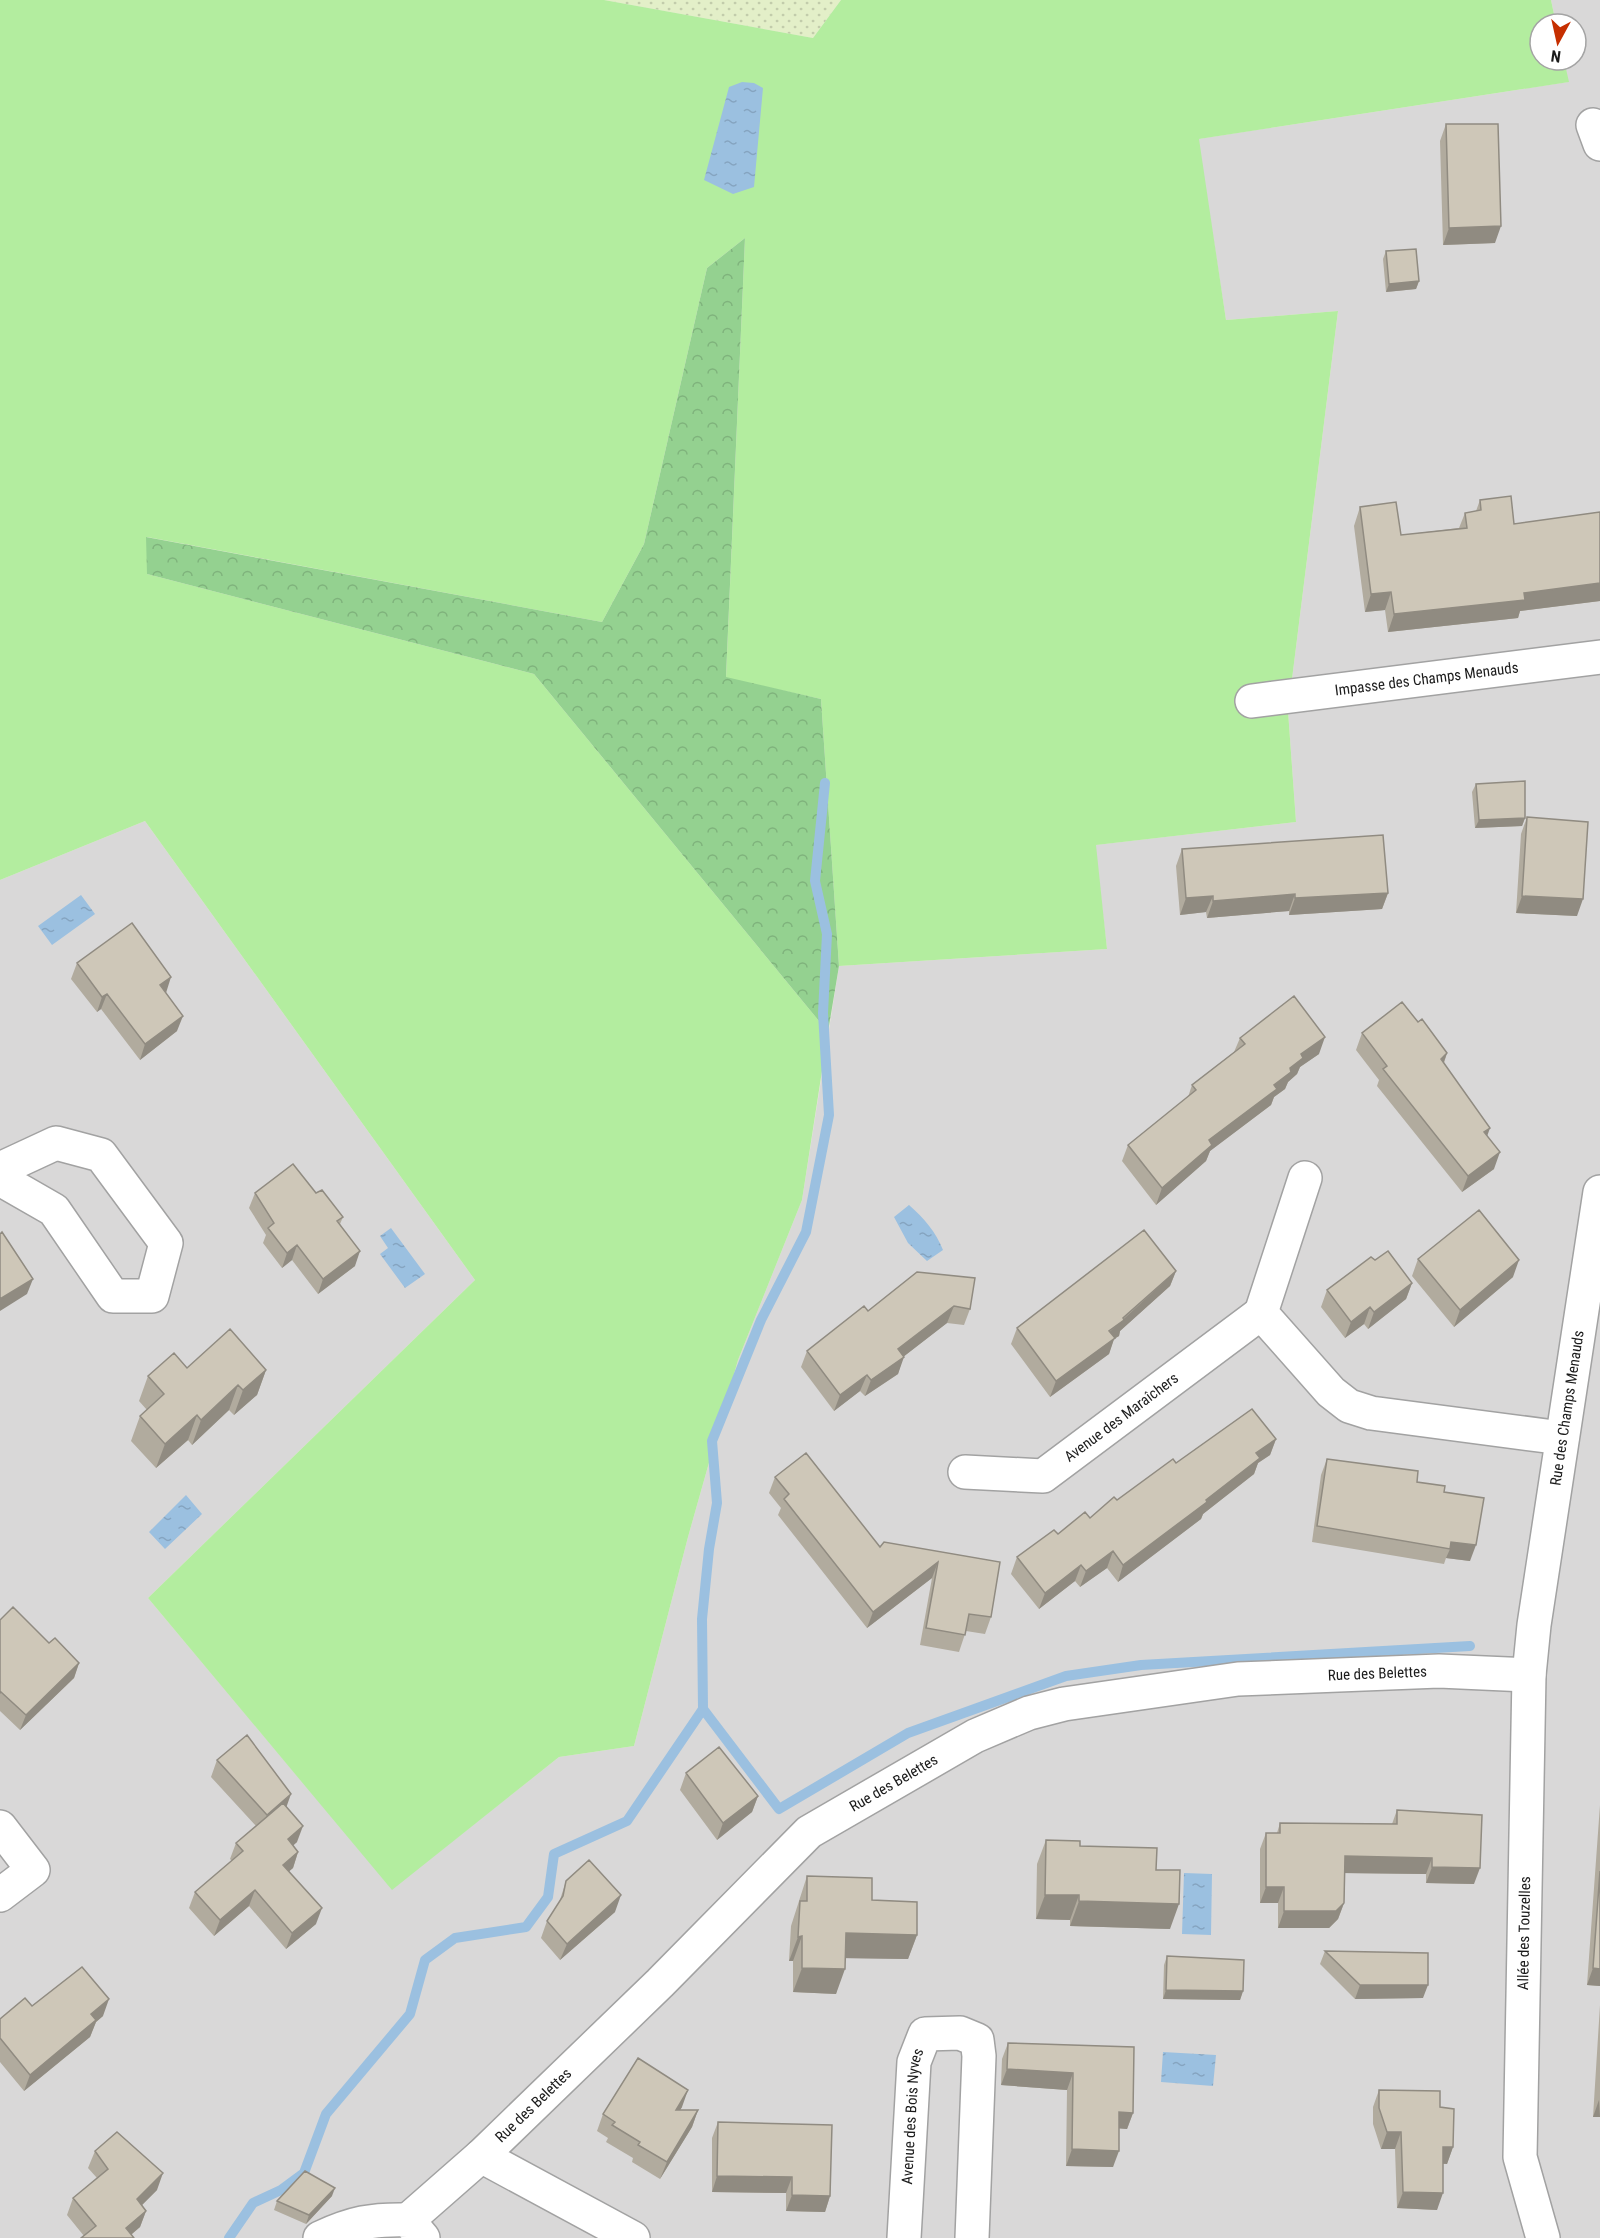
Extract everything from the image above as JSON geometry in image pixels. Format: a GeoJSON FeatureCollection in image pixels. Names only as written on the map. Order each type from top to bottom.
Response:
{"type":"FeatureCollection","features":[{"type":"Feature","properties":{"kind":"street","name":"Impasse des Champs Menauds"},"geometry":{"type":"LineString","coordinates":[[1252,701],[1600,657]]}},
{"type":"Feature","properties":{"kind":"street"},"geometry":{"type":"LineString","coordinates":[[0,1169],[56,1143],[101,1155],[166,1244],[153,1296],[113,1296],[54,1210],[0,1179]]}},
{"type":"Feature","properties":{"kind":"street"},"geometry":{"type":"LineString","coordinates":[[1305,1178],[1261,1313],[1331,1392],[1349,1406],[1371,1413],[1562,1438]]}},
{"type":"Feature","properties":{"kind":"street","name":"Rue des Champs Menauds"},"geometry":{"type":"LineString","coordinates":[[1534,1625],[1562,1438],[1588,1356],[1600,1192]]}},
{"type":"Feature","properties":{"kind":"street","name":"Avenue des Maraîchers"},"geometry":{"type":"LineString","coordinates":[[965,1472],[1043,1476],[1261,1313]]}},
{"type":"Feature","properties":{"kind":"street","name":"Allée des Touzelles"},"geometry":{"type":"LineString","coordinates":[[1534,1625],[1529,1675],[1520,2157],[1543,2238]]}},
{"type":"Feature","properties":{"kind":"street","name":"Rue des Belettes"},"geometry":{"type":"LineString","coordinates":[[416,2229],[481,2156],[660,1983],[809,1832],[975,1736],[1029,1713],[1064,1704],[1238,1679],[1439,1671],[1529,1675]]}},
{"type":"Feature","properties":{"kind":"street"},"geometry":{"type":"LineString","coordinates":[[0,1827],[33,1870],[0,1895]]}},
{"type":"Feature","properties":{"kind":"street","name":"Avenue des Bois Nyves"},"geometry":{"type":"LineString","coordinates":[[904,2238],[915,2062],[925,2034],[960,2033],[977,2040],[979,2056],[972,2238]]}},
{"type":"Feature","properties":{"kind":"street"},"geometry":{"type":"LineString","coordinates":[[481,2156],[633,2238]]}},
{"type":"Feature","properties":{"kind":"street"},"geometry":{"type":"LineString","coordinates":[[320,2238],[345,2226],[373,2219],[416,2229]]}},
{"type":"Feature","properties":{"kind":"shaded area"},"geometry":{"type":"Polygon","coordinates":[[[1551,0],[1600,0],[1600,2238],[0,2238],[0,880],[145,821],[475,1280],[148,1598],[392,1889],[559,1757],[634,1746],[688,1537],[738,1360],[802,1200],[839,966],[1107,949],[1095,845],[1296,822],[1288,711],[1338,311],[1226,320],[1198,139],[1568,82],[1566,72],[1588,72],[1588,12],[1554,12],[1551,0]]]}},
{"type":"Feature","properties":{"kind":"green space"},"geometry":{"type":"Polygon","coordinates":[[[0,0],[604,0],[813,38],[841,0],[1551,0],[1554,12],[1528,12],[1528,72],[1567,72],[1569,82],[1199,139],[1226,320],[1338,311],[1288,711],[1296,822],[1096,845],[1107,949],[839,966],[821,699],[726,678],[745,238],[707,268],[644,544],[602,622],[147,537],[147,574],[534,674],[828,1032],[802,1200],[738,1360],[688,1537],[634,1746],[559,1757],[392,1890],[148,1598],[475,1280],[145,821],[0,880],[0,0]]]}},
{"type":"Feature","properties":{"kind":"green space"},"geometry":{"type":"Polygon","coordinates":[[[604,0],[841,0],[813,38],[604,0]]]}},
{"type":"Feature","properties":{"kind":"green space"},"geometry":{"type":"Polygon","coordinates":[[[745,238],[726,677],[821,699],[839,966],[828,1032],[534,674],[147,574],[146,537],[602,622],[644,544],[707,268],[745,238]]]}},
{"type":"Feature","properties":{"kind":"water"},"geometry":{"type":"Polygon","coordinates":[[[742,82],[754,83],[763,88],[754,187],[733,194],[704,180],[729,87],[742,82]]]}},
{"type":"Feature","properties":{"kind":"water"},"geometry":{"type":"Polygon","coordinates":[[[81,895],[95,914],[52,945],[38,926],[81,895]]]}},
{"type":"Feature","properties":{"kind":"water"},"geometry":{"type":"Polygon","coordinates":[[[909,1205],[929,1226],[943,1250],[927,1261],[908,1243],[894,1217],[909,1205]]]}},
{"type":"Feature","properties":{"kind":"water"},"geometry":{"type":"Polygon","coordinates":[[[391,1228],[425,1274],[405,1288],[380,1254],[388,1248],[380,1236],[391,1228]]]}},
{"type":"Feature","properties":{"kind":"water"},"geometry":{"type":"Polygon","coordinates":[[[186,1495],[202,1514],[165,1549],[149,1532],[186,1495]]]}},
{"type":"Feature","properties":{"kind":"water"},"geometry":{"type":"Polygon","coordinates":[[[1184,1873],[1212,1874],[1211,1935],[1182,1934],[1184,1873]]]}},
{"type":"Feature","properties":{"kind":"water"},"geometry":{"type":"Polygon","coordinates":[[[1163,2052],[1216,2055],[1213,2086],[1161,2082],[1163,2052]]]}},
{"type":"Feature","properties":{"kind":"building"},"geometry":{"type":"Polygon","coordinates":[[[1446,124],[1498,124],[1501,226],[1449,228],[1446,124]]]}},
{"type":"Feature","properties":{"kind":"building"},"geometry":{"type":"Polygon","coordinates":[[[1416,249],[1419,281],[1389,284],[1386,251],[1416,249]]]}},
{"type":"Feature","properties":{"kind":"building"},"geometry":{"type":"Polygon","coordinates":[[[1511,496],[1514,524],[1600,512],[1600,583],[1524,593],[1525,600],[1394,614],[1391,592],[1371,594],[1360,507],[1396,502],[1401,535],[1467,528],[1465,513],[1481,510],[1480,500],[1511,496]]]}},
{"type":"Feature","properties":{"kind":"building"},"geometry":{"type":"Polygon","coordinates":[[[1525,781],[1525,818],[1479,820],[1476,784],[1525,781]]]}},
{"type":"Feature","properties":{"kind":"building"},"geometry":{"type":"Polygon","coordinates":[[[1527,817],[1588,822],[1583,899],[1522,896],[1527,817]]]}},
{"type":"Feature","properties":{"kind":"building"},"geometry":{"type":"Polygon","coordinates":[[[1383,835],[1388,893],[1295,898],[1295,894],[1213,901],[1213,896],[1186,898],[1182,849],[1383,835]]]}},
{"type":"Feature","properties":{"kind":"building"},"geometry":{"type":"Polygon","coordinates":[[[132,923],[171,977],[160,985],[183,1016],[145,1044],[107,994],[102,997],[77,963],[132,923]]]}},
{"type":"Feature","properties":{"kind":"building"},"geometry":{"type":"Polygon","coordinates":[[[1294,996],[1325,1037],[1301,1054],[1303,1058],[1290,1068],[1291,1072],[1274,1085],[1277,1089],[1209,1140],[1212,1145],[1162,1188],[1128,1145],[1196,1090],[1192,1085],[1245,1044],[1240,1038],[1294,996]]]}},
{"type":"Feature","properties":{"kind":"building"},"geometry":{"type":"Polygon","coordinates":[[[1402,1002],[1418,1022],[1422,1019],[1447,1053],[1441,1059],[1490,1128],[1484,1132],[1500,1152],[1468,1176],[1383,1069],[1387,1066],[1362,1033],[1402,1002]]]}},
{"type":"Feature","properties":{"kind":"building"},"geometry":{"type":"Polygon","coordinates":[[[293,1164],[316,1193],[322,1190],[343,1217],[337,1221],[360,1251],[323,1279],[297,1245],[287,1253],[268,1228],[274,1223],[255,1193],[293,1164]]]}},
{"type":"Feature","properties":{"kind":"building"},"geometry":{"type":"Polygon","coordinates":[[[1479,1210],[1519,1260],[1460,1310],[1418,1259],[1479,1210]]]}},
{"type":"Feature","properties":{"kind":"building"},"geometry":{"type":"Polygon","coordinates":[[[1144,1230],[1176,1271],[1123,1318],[1124,1320],[1109,1331],[1115,1338],[1056,1381],[1017,1328],[1144,1230]]]}},
{"type":"Feature","properties":{"kind":"building"},"geometry":{"type":"Polygon","coordinates":[[[2,1232],[33,1279],[0,1299],[0,1234],[2,1232]]]}},
{"type":"Feature","properties":{"kind":"building"},"geometry":{"type":"Polygon","coordinates":[[[1388,1251],[1412,1283],[1374,1312],[1370,1307],[1351,1322],[1327,1290],[1371,1257],[1375,1260],[1388,1251]]]}},
{"type":"Feature","properties":{"kind":"building"},"geometry":{"type":"Polygon","coordinates":[[[917,1272],[975,1278],[970,1309],[954,1306],[898,1349],[904,1357],[871,1380],[867,1375],[840,1395],[807,1351],[864,1306],[868,1311],[917,1272]]]}},
{"type":"Feature","properties":{"kind":"building"},"geometry":{"type":"Polygon","coordinates":[[[230,1329],[266,1370],[243,1390],[238,1385],[201,1420],[197,1415],[165,1444],[140,1416],[164,1394],[148,1376],[174,1353],[187,1368],[230,1329]]]}},
{"type":"Feature","properties":{"kind":"building"},"geometry":{"type":"Polygon","coordinates":[[[1252,1409],[1276,1439],[1256,1453],[1260,1458],[1206,1500],[1207,1502],[1123,1565],[1113,1551],[1086,1571],[1081,1565],[1045,1593],[1017,1557],[1054,1530],[1058,1534],[1085,1512],[1090,1518],[1114,1497],[1117,1500],[1173,1459],[1176,1463],[1252,1409]]]}},
{"type":"Feature","properties":{"kind":"building"},"geometry":{"type":"Polygon","coordinates":[[[806,1453],[880,1547],[884,1542],[1000,1562],[991,1617],[969,1614],[965,1635],[926,1628],[938,1562],[873,1612],[784,1499],[789,1494],[775,1477],[806,1453]]]}},
{"type":"Feature","properties":{"kind":"building"},"geometry":{"type":"Polygon","coordinates":[[[1327,1459],[1418,1471],[1417,1482],[1445,1486],[1444,1492],[1484,1498],[1476,1545],[1451,1542],[1450,1549],[1317,1526],[1327,1459]]]}},
{"type":"Feature","properties":{"kind":"building"},"geometry":{"type":"Polygon","coordinates":[[[13,1607],[49,1643],[55,1638],[79,1663],[26,1715],[0,1693],[0,1620],[13,1607]]]}},
{"type":"Feature","properties":{"kind":"building"},"geometry":{"type":"Polygon","coordinates":[[[247,1735],[291,1794],[267,1815],[217,1760],[247,1735]]]}},
{"type":"Feature","properties":{"kind":"building"},"geometry":{"type":"Polygon","coordinates":[[[719,1747],[758,1796],[723,1823],[686,1773],[719,1747]]]}},
{"type":"Feature","properties":{"kind":"building"},"geometry":{"type":"Polygon","coordinates":[[[283,1803],[303,1826],[288,1839],[298,1852],[283,1865],[322,1908],[292,1933],[255,1890],[220,1920],[195,1892],[243,1851],[236,1843],[283,1803]]]}},
{"type":"Feature","properties":{"kind":"building"},"geometry":{"type":"Polygon","coordinates":[[[1397,1810],[1482,1815],[1480,1868],[1432,1867],[1432,1858],[1345,1856],[1344,1903],[1336,1911],[1284,1911],[1284,1887],[1266,1887],[1266,1833],[1280,1833],[1280,1823],[1397,1824],[1397,1810]]]}},
{"type":"Feature","properties":{"kind":"building"},"geometry":{"type":"Polygon","coordinates":[[[1046,1840],[1080,1841],[1080,1846],[1157,1848],[1156,1870],[1180,1870],[1179,1904],[1079,1901],[1079,1895],[1045,1895],[1046,1840]]]}},
{"type":"Feature","properties":{"kind":"building"},"geometry":{"type":"Polygon","coordinates":[[[589,1860],[621,1895],[567,1944],[547,1921],[563,1896],[566,1881],[589,1860]]]}},
{"type":"Feature","properties":{"kind":"building"},"geometry":{"type":"Polygon","coordinates":[[[1600,1871],[1600,1969],[1593,1968],[1600,1871]]]}},
{"type":"Feature","properties":{"kind":"building"},"geometry":{"type":"Polygon","coordinates":[[[807,1876],[872,1878],[872,1900],[917,1902],[917,1935],[846,1933],[845,1969],[802,1968],[802,1936],[798,1937],[800,1901],[807,1901],[807,1876]]]}},
{"type":"Feature","properties":{"kind":"building"},"geometry":{"type":"Polygon","coordinates":[[[1325,1951],[1428,1953],[1428,1985],[1360,1985],[1325,1951]]]}},
{"type":"Feature","properties":{"kind":"building"},"geometry":{"type":"Polygon","coordinates":[[[1167,1956],[1244,1960],[1243,1991],[1166,1990],[1167,1956]]]}},
{"type":"Feature","properties":{"kind":"building"},"geometry":{"type":"Polygon","coordinates":[[[82,1967],[109,1999],[91,2014],[96,2020],[30,2075],[0,2038],[0,2019],[25,1998],[32,2006],[82,1967]]]}},
{"type":"Feature","properties":{"kind":"building"},"geometry":{"type":"Polygon","coordinates":[[[1008,2043],[1134,2047],[1133,2113],[1119,2112],[1119,2151],[1072,2149],[1073,2073],[1007,2069],[1008,2043]]]}},
{"type":"Feature","properties":{"kind":"building"},"geometry":{"type":"Polygon","coordinates":[[[638,2058],[688,2090],[676,2110],[698,2110],[667,2162],[638,2145],[640,2142],[612,2125],[615,2122],[603,2114],[638,2058]]]}},
{"type":"Feature","properties":{"kind":"building"},"geometry":{"type":"Polygon","coordinates":[[[1379,2090],[1440,2091],[1440,2107],[1454,2109],[1453,2147],[1443,2147],[1443,2193],[1403,2192],[1401,2132],[1387,2132],[1379,2108],[1379,2090]]]}},
{"type":"Feature","properties":{"kind":"building"},"geometry":{"type":"Polygon","coordinates":[[[718,2122],[832,2125],[830,2196],[792,2195],[792,2177],[717,2176],[718,2122]]]}},
{"type":"Feature","properties":{"kind":"building"},"geometry":{"type":"Polygon","coordinates":[[[117,2132],[163,2173],[137,2199],[146,2211],[126,2228],[134,2238],[81,2238],[96,2226],[73,2198],[108,2169],[95,2151],[117,2132]]]}},
{"type":"Feature","properties":{"kind":"building"},"geometry":{"type":"Polygon","coordinates":[[[305,2171],[335,2188],[309,2215],[277,2201],[305,2171]]]}},
{"type":"Feature","properties":{"kind":"waterway"},"geometry":{"type":"LineString","coordinates":[[703,1709],[702,1619],[709,1549],[717,1503],[712,1441],[761,1320],[806,1232],[829,1115],[823,1013],[827,934],[815,881],[825,783]]}},
{"type":"Feature","properties":{"kind":"waterway"},"geometry":{"type":"LineString","coordinates":[[229,2238],[253,2203],[281,2190],[304,2173],[326,2114],[410,2014],[425,1960],[455,1938],[526,1927],[548,1897],[554,1854],[627,1821],[703,1709],[779,1809],[908,1733],[1066,1676],[1141,1665],[1470,1646]]}}]}
